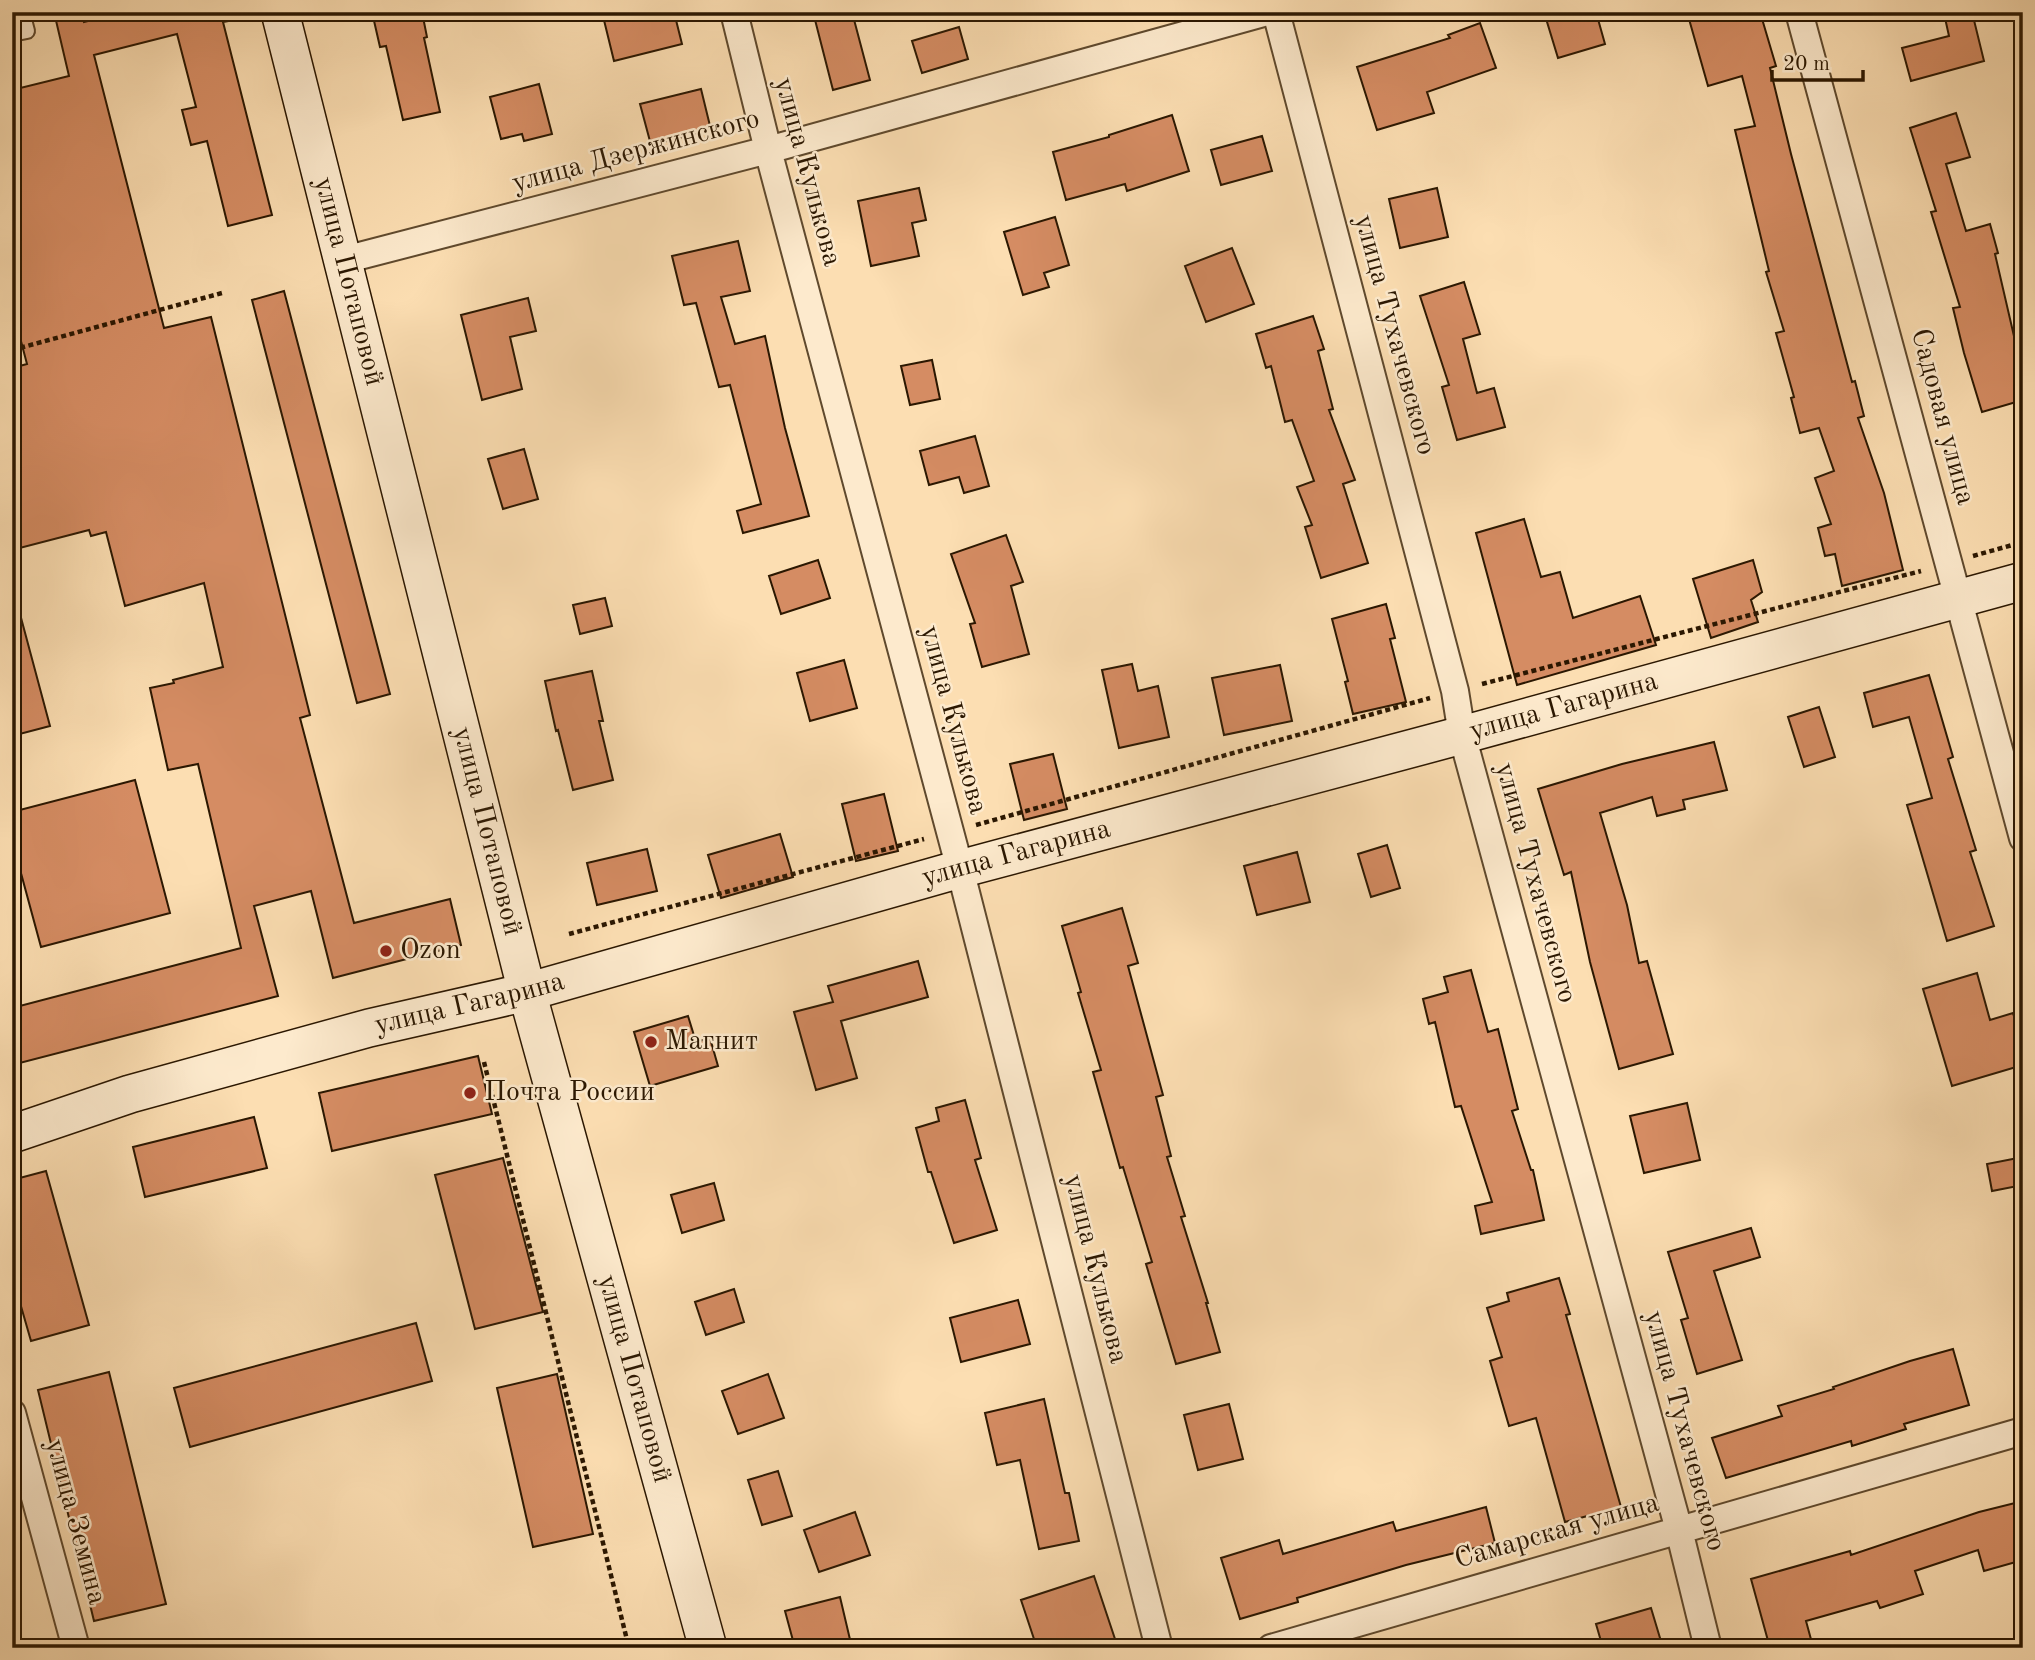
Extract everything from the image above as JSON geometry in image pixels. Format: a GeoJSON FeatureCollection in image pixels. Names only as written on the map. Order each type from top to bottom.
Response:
{"type":"FeatureCollection","features":[{"type":"Feature","properties":{"kind":"main road","name":"улица Потаповой"},"geometry":{"type":"LineString","coordinates":[[280,12],[527,992],[708,1648]]}},
{"type":"Feature","properties":{"kind":"main road","name":"улица Гагарина"},"geometry":{"type":"LineString","coordinates":[[12,1134],[130,1094],[369,1028],[527,992],[960,869],[2023,581]]}},
{"type":"Feature","properties":{"kind":"street","name":"улица Кулькова"},"geometry":{"type":"LineString","coordinates":[[734,12],[768,150],[960,869],[1159,1648]]}},
{"type":"Feature","properties":{"kind":"street","name":"улица Дзержинского"},"geometry":{"type":"LineString","coordinates":[[344,260],[768,150],[1267,12]]}},
{"type":"Feature","properties":{"kind":"street","name":"улица Тухачевского"},"geometry":{"type":"LineString","coordinates":[[1276,12],[1455,691],[1462,735],[1679,1530],[1708,1648]]}},
{"type":"Feature","properties":{"kind":"street","name":"Садовая улица"},"geometry":{"type":"LineString","coordinates":[[1799,12],[2023,838]]}},
{"type":"Feature","properties":{"kind":"street","name":"улица Земина"},"geometry":{"type":"LineString","coordinates":[[12,1413],[76,1648]]}},
{"type":"Feature","properties":{"kind":"street","name":"Самарская улица"},"geometry":{"type":"LineString","coordinates":[[1271,1648],[2023,1431]]}},
{"type":"Feature","properties":{"kind":"lane"},"geometry":{"type":"LineString","coordinates":[[12,34],[27,31],[22,12]]}},
{"type":"Feature","properties":{"kind":"path"},"geometry":{"type":"LineString","coordinates":[[12,350],[222,293]]}},
{"type":"Feature","properties":{"kind":"path"},"geometry":{"type":"LineString","coordinates":[[569,934],[950,832],[1455,691],[2023,542]]}},
{"type":"Feature","properties":{"kind":"path"},"geometry":{"type":"LineString","coordinates":[[484,1062],[629,1648]]}},
{"type":"Feature","properties":{"kind":"building"},"geometry":{"type":"Polygon","coordinates":[[[54,12],[82,12],[84,22],[124,12],[228,12],[229,21],[223,22],[272,215],[228,226],[207,141],[191,145],[182,110],[196,107],[177,34],[94,55],[164,328],[211,317],[310,715],[300,718],[354,923],[450,899],[461,945],[333,978],[311,891],[254,906],[278,996],[12,1065],[12,1008],[241,948],[198,764],[168,770],[150,688],[223,667],[204,583],[125,606],[106,532],[91,536],[89,530],[12,550],[12,368],[27,364],[12,307],[12,90],[69,76],[54,12]]]}},
{"type":"Feature","properties":{"kind":"building"},"geometry":{"type":"Polygon","coordinates":[[[372,12],[422,12],[427,37],[424,38],[440,112],[403,120],[386,46],[380,47],[372,12]]]}},
{"type":"Feature","properties":{"kind":"building"},"geometry":{"type":"Polygon","coordinates":[[[602,12],[674,12],[682,44],[614,61],[602,12]]]}},
{"type":"Feature","properties":{"kind":"building"},"geometry":{"type":"Polygon","coordinates":[[[813,12],[852,12],[870,80],[833,90],[813,12]]]}},
{"type":"Feature","properties":{"kind":"building"},"geometry":{"type":"Polygon","coordinates":[[[1544,12],[1596,12],[1605,44],[1558,58],[1544,12]]]}},
{"type":"Feature","properties":{"kind":"building"},"geometry":{"type":"Polygon","coordinates":[[[1687,12],[1760,12],[1776,66],[1770,68],[1791,154],[1852,382],[1855,381],[1864,416],[1858,418],[1884,493],[1903,570],[1842,586],[1835,554],[1825,556],[1818,528],[1831,524],[1815,478],[1834,471],[1819,428],[1800,433],[1791,398],[1794,397],[1776,333],[1784,331],[1766,272],[1769,271],[1735,130],[1755,126],[1742,76],[1708,86],[1687,12]]]}},
{"type":"Feature","properties":{"kind":"building"},"geometry":{"type":"Polygon","coordinates":[[[1972,12],[1984,61],[1911,81],[1902,48],[1949,36],[1945,18],[1972,12]]]}},
{"type":"Feature","properties":{"kind":"building"},"geometry":{"type":"Polygon","coordinates":[[[1480,23],[1496,68],[1427,92],[1434,113],[1377,130],[1357,67],[1450,38],[1448,35],[1480,23]]]}},
{"type":"Feature","properties":{"kind":"building"},"geometry":{"type":"Polygon","coordinates":[[[959,27],[968,59],[922,73],[912,41],[959,27]]]}},
{"type":"Feature","properties":{"kind":"building"},"geometry":{"type":"Polygon","coordinates":[[[539,84],[552,134],[524,141],[522,134],[501,139],[490,97],[539,84]]]}},
{"type":"Feature","properties":{"kind":"building"},"geometry":{"type":"Polygon","coordinates":[[[701,89],[711,130],[651,145],[640,104],[701,89]]]}},
{"type":"Feature","properties":{"kind":"building"},"geometry":{"type":"Polygon","coordinates":[[[1956,113],[1970,157],[1946,164],[1966,231],[1990,224],[2023,375],[2023,400],[1982,412],[1953,308],[1960,307],[1931,212],[1936,211],[1910,128],[1956,113]]]}},
{"type":"Feature","properties":{"kind":"building"},"geometry":{"type":"Polygon","coordinates":[[[1172,115],[1189,171],[1127,191],[1125,184],[1066,200],[1053,152],[1109,137],[1172,115]]]}},
{"type":"Feature","properties":{"kind":"building"},"geometry":{"type":"Polygon","coordinates":[[[1262,136],[1272,171],[1221,185],[1211,150],[1262,136]]]}},
{"type":"Feature","properties":{"kind":"building"},"geometry":{"type":"Polygon","coordinates":[[[919,188],[926,220],[912,223],[919,256],[871,266],[858,201],[919,188]]]}},
{"type":"Feature","properties":{"kind":"building"},"geometry":{"type":"Polygon","coordinates":[[[1437,188],[1448,237],[1400,248],[1389,199],[1437,188]]]}},
{"type":"Feature","properties":{"kind":"building"},"geometry":{"type":"Polygon","coordinates":[[[1055,217],[1069,265],[1044,273],[1049,287],[1023,295],[1004,232],[1055,217]]]}},
{"type":"Feature","properties":{"kind":"building"},"geometry":{"type":"Polygon","coordinates":[[[738,241],[750,291],[721,297],[735,344],[765,336],[785,428],[809,516],[743,533],[737,511],[761,504],[730,385],[719,387],[696,303],[684,305],[672,256],[738,241]]]}},
{"type":"Feature","properties":{"kind":"building"},"geometry":{"type":"Polygon","coordinates":[[[1232,248],[1254,304],[1206,322],[1185,266],[1232,248]]]}},
{"type":"Feature","properties":{"kind":"building"},"geometry":{"type":"Polygon","coordinates":[[[1464,282],[1480,334],[1463,339],[1477,393],[1494,388],[1505,427],[1457,440],[1442,387],[1449,385],[1420,296],[1464,282]]]}},
{"type":"Feature","properties":{"kind":"building"},"geometry":{"type":"Polygon","coordinates":[[[284,291],[390,694],[357,703],[252,300],[284,291]]]}},
{"type":"Feature","properties":{"kind":"building"},"geometry":{"type":"Polygon","coordinates":[[[528,298],[536,331],[510,337],[522,389],[482,400],[461,315],[528,298]]]}},
{"type":"Feature","properties":{"kind":"building"},"geometry":{"type":"Polygon","coordinates":[[[1313,316],[1324,349],[1318,351],[1333,409],[1329,410],[1355,480],[1343,484],[1368,563],[1321,578],[1305,527],[1312,525],[1297,487],[1314,481],[1292,420],[1285,422],[1271,366],[1266,368],[1256,334],[1313,316]]]}},
{"type":"Feature","properties":{"kind":"building"},"geometry":{"type":"Polygon","coordinates":[[[932,360],[940,399],[910,405],[901,366],[932,360]]]}},
{"type":"Feature","properties":{"kind":"building"},"geometry":{"type":"Polygon","coordinates":[[[975,436],[989,486],[964,493],[959,477],[929,485],[920,451],[975,436]]]}},
{"type":"Feature","properties":{"kind":"building"},"geometry":{"type":"Polygon","coordinates":[[[524,449],[538,499],[503,509],[488,459],[524,449]]]}},
{"type":"Feature","properties":{"kind":"building"},"geometry":{"type":"Polygon","coordinates":[[[1524,519],[1541,577],[1560,572],[1573,618],[1640,596],[1656,645],[1517,685],[1476,533],[1524,519]]]}},
{"type":"Feature","properties":{"kind":"building"},"geometry":{"type":"Polygon","coordinates":[[[1006,535],[1023,582],[1011,586],[1029,654],[982,667],[970,624],[975,623],[951,554],[1006,535]]]}},
{"type":"Feature","properties":{"kind":"building"},"geometry":{"type":"Polygon","coordinates":[[[818,560],[830,598],[781,614],[769,576],[818,560]]]}},
{"type":"Feature","properties":{"kind":"building"},"geometry":{"type":"Polygon","coordinates":[[[1753,560],[1762,592],[1751,600],[1758,622],[1711,638],[1693,579],[1753,560]]]}},
{"type":"Feature","properties":{"kind":"building"},"geometry":{"type":"Polygon","coordinates":[[[605,598],[612,626],[580,634],[573,605],[605,598]]]}},
{"type":"Feature","properties":{"kind":"building"},"geometry":{"type":"Polygon","coordinates":[[[1386,604],[1395,638],[1390,639],[1406,702],[1353,714],[1345,682],[1348,681],[1332,619],[1386,604]]]}},
{"type":"Feature","properties":{"kind":"building"},"geometry":{"type":"Polygon","coordinates":[[[20,614],[50,726],[12,736],[12,615],[20,614]]]}},
{"type":"Feature","properties":{"kind":"building"},"geometry":{"type":"Polygon","coordinates":[[[844,660],[857,708],[810,721],[797,673],[844,660]]]}},
{"type":"Feature","properties":{"kind":"building"},"geometry":{"type":"Polygon","coordinates":[[[1132,664],[1138,691],[1158,686],[1169,737],[1119,748],[1102,670],[1132,664]]]}},
{"type":"Feature","properties":{"kind":"building"},"geometry":{"type":"Polygon","coordinates":[[[1280,665],[1292,721],[1224,735],[1212,678],[1280,665]]]}},
{"type":"Feature","properties":{"kind":"building"},"geometry":{"type":"Polygon","coordinates":[[[592,671],[603,721],[599,721],[613,780],[573,790],[545,681],[592,671]]]}},
{"type":"Feature","properties":{"kind":"building"},"geometry":{"type":"Polygon","coordinates":[[[1929,675],[1953,757],[1948,759],[1976,850],[1970,852],[1994,926],[1947,941],[1907,805],[1932,798],[1909,717],[1873,727],[1864,693],[1929,675]]]}},
{"type":"Feature","properties":{"kind":"building"},"geometry":{"type":"Polygon","coordinates":[[[1819,707],[1835,757],[1804,767],[1788,717],[1819,707]]]}},
{"type":"Feature","properties":{"kind":"building"},"geometry":{"type":"Polygon","coordinates":[[[1714,742],[1727,790],[1683,800],[1685,809],[1657,816],[1652,797],[1600,813],[1627,905],[1639,963],[1647,961],[1673,1054],[1619,1069],[1590,962],[1571,872],[1564,875],[1538,789],[1622,764],[1714,742]]]}},
{"type":"Feature","properties":{"kind":"building"},"geometry":{"type":"Polygon","coordinates":[[[1053,754],[1067,809],[1024,820],[1010,764],[1053,754]]]}},
{"type":"Feature","properties":{"kind":"building"},"geometry":{"type":"Polygon","coordinates":[[[135,780],[170,913],[41,947],[12,840],[12,812],[135,780]]]}},
{"type":"Feature","properties":{"kind":"building"},"geometry":{"type":"Polygon","coordinates":[[[884,794],[898,851],[856,861],[842,804],[884,794]]]}},
{"type":"Feature","properties":{"kind":"building"},"geometry":{"type":"Polygon","coordinates":[[[780,834],[793,877],[721,898],[708,855],[780,834]]]}},
{"type":"Feature","properties":{"kind":"building"},"geometry":{"type":"Polygon","coordinates":[[[1387,845],[1400,888],[1371,897],[1358,854],[1387,845]]]}},
{"type":"Feature","properties":{"kind":"building"},"geometry":{"type":"Polygon","coordinates":[[[647,849],[657,891],[597,905],[587,863],[647,849]]]}},
{"type":"Feature","properties":{"kind":"building"},"geometry":{"type":"Polygon","coordinates":[[[1297,852],[1310,902],[1257,915],[1244,866],[1297,852]]]}},
{"type":"Feature","properties":{"kind":"building"},"geometry":{"type":"Polygon","coordinates":[[[1122,908],[1138,963],[1128,966],[1163,1095],[1156,1097],[1171,1156],[1167,1157],[1185,1216],[1181,1217],[1220,1352],[1176,1364],[1146,1264],[1152,1262],[1123,1167],[1120,1168],[1093,1072],[1101,1070],[1062,926],[1122,908]]]}},
{"type":"Feature","properties":{"kind":"building"},"geometry":{"type":"Polygon","coordinates":[[[918,961],[928,997],[841,1021],[857,1078],[816,1090],[794,1012],[833,1002],[828,986],[918,961]]]}},
{"type":"Feature","properties":{"kind":"building"},"geometry":{"type":"Polygon","coordinates":[[[1471,970],[1488,1032],[1498,1029],[1518,1109],[1512,1111],[1533,1170],[1544,1220],[1481,1234],[1475,1206],[1492,1202],[1461,1106],[1455,1107],[1435,1022],[1429,1024],[1423,999],[1448,992],[1444,977],[1471,970]]]}},
{"type":"Feature","properties":{"kind":"building"},"geometry":{"type":"Polygon","coordinates":[[[1977,973],[1990,1020],[2013,1013],[2023,1046],[2023,1065],[1952,1086],[1923,989],[1977,973]]]}},
{"type":"Feature","properties":{"kind":"building"},"geometry":{"type":"Polygon","coordinates":[[[688,1016],[696,1042],[710,1038],[718,1066],[650,1086],[634,1032],[688,1016]]]}},
{"type":"Feature","properties":{"kind":"building"},"geometry":{"type":"Polygon","coordinates":[[[478,1056],[492,1114],[332,1151],[319,1093],[478,1056]]]}},
{"type":"Feature","properties":{"kind":"building"},"geometry":{"type":"Polygon","coordinates":[[[965,1100],[981,1158],[975,1160],[997,1230],[954,1243],[931,1172],[928,1172],[916,1128],[939,1121],[936,1108],[965,1100]]]}},
{"type":"Feature","properties":{"kind":"building"},"geometry":{"type":"Polygon","coordinates":[[[1687,1103],[1700,1160],[1644,1173],[1630,1116],[1687,1103]]]}},
{"type":"Feature","properties":{"kind":"building"},"geometry":{"type":"Polygon","coordinates":[[[254,1117],[267,1168],[145,1197],[133,1147],[254,1117]]]}},
{"type":"Feature","properties":{"kind":"building"},"geometry":{"type":"Polygon","coordinates":[[[2023,1157],[2023,1185],[1992,1191],[1987,1164],[2023,1157]]]}},
{"type":"Feature","properties":{"kind":"building"},"geometry":{"type":"Polygon","coordinates":[[[503,1158],[543,1312],[475,1329],[435,1175],[503,1158]]]}},
{"type":"Feature","properties":{"kind":"building"},"geometry":{"type":"Polygon","coordinates":[[[46,1171],[89,1325],[31,1341],[12,1275],[12,1180],[46,1171]]]}},
{"type":"Feature","properties":{"kind":"building"},"geometry":{"type":"Polygon","coordinates":[[[714,1183],[724,1220],[682,1233],[671,1195],[714,1183]]]}},
{"type":"Feature","properties":{"kind":"building"},"geometry":{"type":"Polygon","coordinates":[[[1751,1228],[1760,1257],[1714,1271],[1742,1360],[1697,1374],[1681,1320],[1688,1318],[1668,1252],[1751,1228]]]}},
{"type":"Feature","properties":{"kind":"building"},"geometry":{"type":"Polygon","coordinates":[[[1559,1278],[1570,1314],[1566,1315],[1621,1507],[1565,1522],[1536,1418],[1509,1426],[1490,1361],[1502,1357],[1487,1308],[1509,1301],[1507,1293],[1559,1278]]]}},
{"type":"Feature","properties":{"kind":"building"},"geometry":{"type":"Polygon","coordinates":[[[734,1289],[744,1322],[706,1335],[695,1302],[734,1289]]]}},
{"type":"Feature","properties":{"kind":"building"},"geometry":{"type":"Polygon","coordinates":[[[1018,1300],[1030,1344],[961,1362],[950,1318],[1018,1300]]]}},
{"type":"Feature","properties":{"kind":"building"},"geometry":{"type":"Polygon","coordinates":[[[416,1323],[432,1381],[190,1447],[174,1388],[416,1323]]]}},
{"type":"Feature","properties":{"kind":"building"},"geometry":{"type":"Polygon","coordinates":[[[1953,1349],[1969,1405],[1904,1424],[1906,1429],[1852,1446],[1851,1441],[1726,1478],[1712,1438],[1782,1416],[1778,1406],[1953,1349]]]}},
{"type":"Feature","properties":{"kind":"building"},"geometry":{"type":"Polygon","coordinates":[[[109,1372],[166,1604],[94,1621],[38,1390],[109,1372]]]}},
{"type":"Feature","properties":{"kind":"building"},"geometry":{"type":"Polygon","coordinates":[[[557,1374],[593,1534],[533,1547],[497,1388],[557,1374]]]}},
{"type":"Feature","properties":{"kind":"building"},"geometry":{"type":"Polygon","coordinates":[[[768,1374],[784,1418],[738,1434],[722,1391],[768,1374]]]}},
{"type":"Feature","properties":{"kind":"building"},"geometry":{"type":"Polygon","coordinates":[[[1044,1399],[1065,1493],[1069,1493],[1079,1541],[1039,1549],[1020,1460],[997,1465],[985,1413],[1044,1399]]]}},
{"type":"Feature","properties":{"kind":"building"},"geometry":{"type":"Polygon","coordinates":[[[1229,1404],[1243,1459],[1198,1470],[1184,1415],[1229,1404]]]}},
{"type":"Feature","properties":{"kind":"building"},"geometry":{"type":"Polygon","coordinates":[[[778,1471],[792,1516],[762,1525],[748,1480],[778,1471]]]}},
{"type":"Feature","properties":{"kind":"building"},"geometry":{"type":"Polygon","coordinates":[[[2023,1501],[2023,1560],[1984,1571],[1978,1550],[1915,1571],[1923,1594],[1880,1608],[1877,1601],[1806,1621],[1812,1643],[1793,1648],[1770,1648],[1751,1579],[1850,1551],[1851,1555],[1979,1512],[2023,1501]]]}},
{"type":"Feature","properties":{"kind":"building"},"geometry":{"type":"Polygon","coordinates":[[[1486,1507],[1495,1543],[1406,1565],[1297,1598],[1298,1602],[1240,1619],[1221,1558],[1279,1540],[1283,1554],[1393,1522],[1396,1531],[1486,1507]]]}},
{"type":"Feature","properties":{"kind":"building"},"geometry":{"type":"Polygon","coordinates":[[[855,1512],[870,1555],[819,1572],[804,1530],[855,1512]]]}},
{"type":"Feature","properties":{"kind":"building"},"geometry":{"type":"Polygon","coordinates":[[[1094,1576],[1118,1648],[1037,1648],[1021,1600],[1094,1576]]]}},
{"type":"Feature","properties":{"kind":"building"},"geometry":{"type":"Polygon","coordinates":[[[840,1597],[852,1648],[795,1648],[785,1611],[840,1597]]]}},
{"type":"Feature","properties":{"kind":"building"},"geometry":{"type":"Polygon","coordinates":[[[1651,1608],[1663,1648],[1603,1648],[1596,1624],[1651,1608]]]}},
{"type":"Feature","properties":{"kind":"place","name":"Ozon"},"geometry":{"type":"Point","coordinates":[386,951]}},
{"type":"Feature","properties":{"kind":"place","name":"Магнит"},"geometry":{"type":"Point","coordinates":[651,1042]}},
{"type":"Feature","properties":{"kind":"place","name":"Почта России"},"geometry":{"type":"Point","coordinates":[470,1093]}}]}
